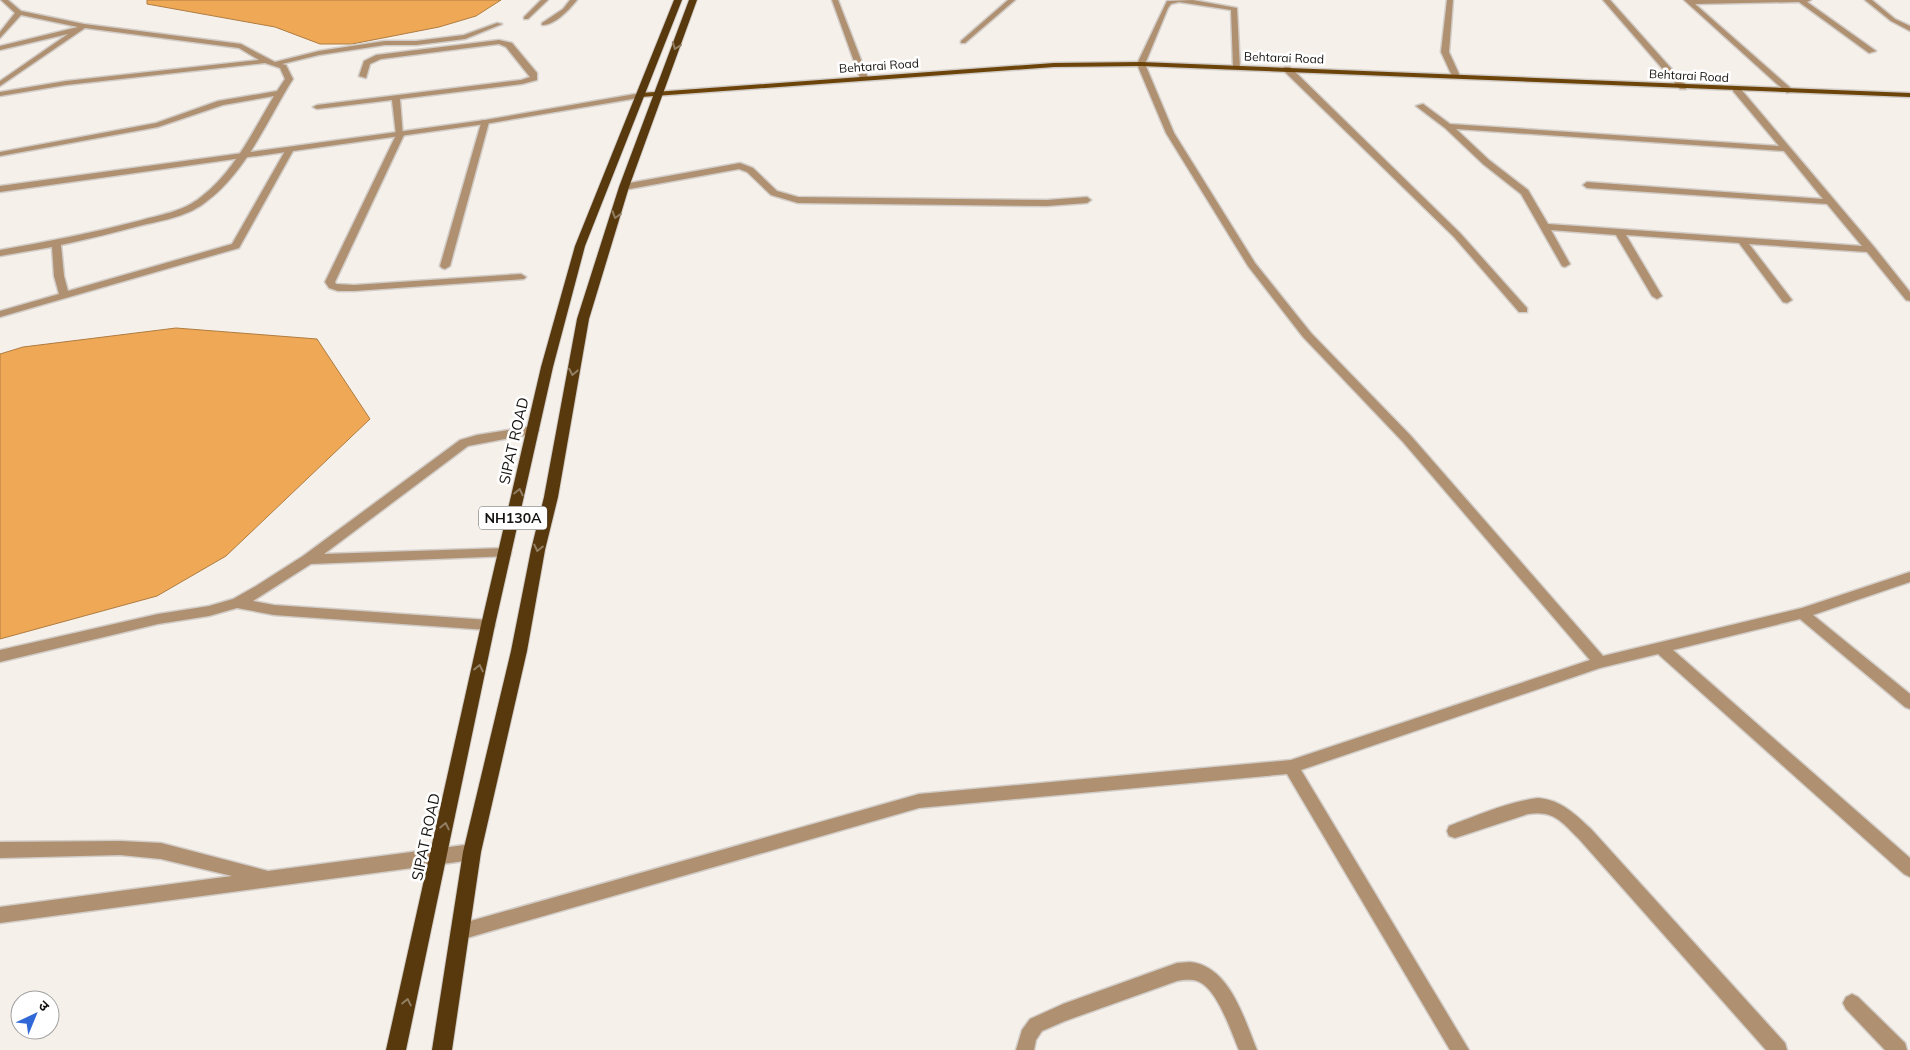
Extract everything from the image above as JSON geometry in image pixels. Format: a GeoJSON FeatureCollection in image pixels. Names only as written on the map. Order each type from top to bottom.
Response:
{"type":"FeatureCollection","features":[{"type":"Feature","properties":{"kind":"highway","name":"SIPAT ROAD"},"geometry":{"type":"LineString","coordinates":[[396,1050],[488,625],[547,367],[580,246],[678,0]]}},
{"type":"Feature","properties":{"kind":"highway","name":"NH130A"},"geometry":{"type":"LineString","coordinates":[[442,1050],[472,852],[517,661],[538,550],[551,497],[583,319],[624,187],[693,0]]}},
{"type":"Feature","properties":{"kind":"main road","name":"Behtarai Road"},"geometry":{"type":"LineString","coordinates":[[641,95],[658,92],[1054,65],[1141,64],[1910,95]]}},
{"type":"Feature","properties":{"kind":"street"},"geometry":{"type":"LineString","coordinates":[[526,18],[545,0]]}},
{"type":"Feature","properties":{"kind":"street"},"geometry":{"type":"LineString","coordinates":[[544,24],[564,10],[574,0]]}},
{"type":"Feature","properties":{"kind":"street"},"geometry":{"type":"LineString","coordinates":[[835,0],[864,78]]}},
{"type":"Feature","properties":{"kind":"street"},"geometry":{"type":"LineString","coordinates":[[963,42],[1012,0]]}},
{"type":"Feature","properties":{"kind":"street"},"geometry":{"type":"LineString","coordinates":[[1237,68],[1235,10],[1207,1],[1179,0],[1169,2],[1141,64],[1170,133],[1251,264],[1307,335],[1407,439],[1600,662]]}},
{"type":"Feature","properties":{"kind":"street"},"geometry":{"type":"LineString","coordinates":[[1450,0],[1445,52],[1456,76]]}},
{"type":"Feature","properties":{"kind":"street"},"geometry":{"type":"LineString","coordinates":[[1606,0],[1683,86]]}},
{"type":"Feature","properties":{"kind":"street"},"geometry":{"type":"LineString","coordinates":[[1800,0],[1872,51]]}},
{"type":"Feature","properties":{"kind":"street"},"geometry":{"type":"LineString","coordinates":[[1688,1],[1808,0]]}},
{"type":"Feature","properties":{"kind":"street"},"geometry":{"type":"LineString","coordinates":[[1868,0],[1893,20],[1910,29]]}},
{"type":"Feature","properties":{"kind":"street"},"geometry":{"type":"LineString","coordinates":[[0,253],[56,243],[155,220],[194,206],[212,193],[242,156],[289,79],[283,67],[266,61],[241,46],[84,26],[19,13],[3,1]]}},
{"type":"Feature","properties":{"kind":"street"},"geometry":{"type":"LineString","coordinates":[[1688,1],[1790,91]]}},
{"type":"Feature","properties":{"kind":"street"},"geometry":{"type":"LineString","coordinates":[[0,36],[19,13]]}},
{"type":"Feature","properties":{"kind":"street"},"geometry":{"type":"LineString","coordinates":[[275,64],[319,53],[385,43],[416,43],[465,37],[499,24]]}},
{"type":"Feature","properties":{"kind":"street"},"geometry":{"type":"LineString","coordinates":[[0,84],[84,26]]}},
{"type":"Feature","properties":{"kind":"street"},"geometry":{"type":"LineString","coordinates":[[0,48],[77,30]]}},
{"type":"Feature","properties":{"kind":"street"},"geometry":{"type":"LineString","coordinates":[[317,107],[396,99],[522,82],[534,78],[534,74],[509,45],[499,42],[379,57],[366,63],[363,76]]}},
{"type":"Feature","properties":{"kind":"street"},"geometry":{"type":"LineString","coordinates":[[0,94],[66,83],[266,61]]}},
{"type":"Feature","properties":{"kind":"street"},"geometry":{"type":"LineString","coordinates":[[1287,70],[1457,235],[1523,310]]}},
{"type":"Feature","properties":{"kind":"street"},"geometry":{"type":"LineString","coordinates":[[1736,89],[1784,149],[1872,250],[1910,298]]}},
{"type":"Feature","properties":{"kind":"street"},"geometry":{"type":"LineString","coordinates":[[0,154],[158,124],[221,103],[280,93]]}},
{"type":"Feature","properties":{"kind":"street"},"geometry":{"type":"LineString","coordinates":[[0,189],[400,135],[641,95]]}},
{"type":"Feature","properties":{"kind":"street"},"geometry":{"type":"LineString","coordinates":[[396,99],[400,135],[330,282],[332,286],[354,288],[521,277]]}},
{"type":"Feature","properties":{"kind":"street"},"geometry":{"type":"LineString","coordinates":[[1420,106],[1448,126],[1486,162],[1525,192],[1565,264]]}},
{"type":"Feature","properties":{"kind":"street"},"geometry":{"type":"LineString","coordinates":[[445,266],[485,122]]}},
{"type":"Feature","properties":{"kind":"street"},"geometry":{"type":"LineString","coordinates":[[1448,126],[1784,149]]}},
{"type":"Feature","properties":{"kind":"street"},"geometry":{"type":"LineString","coordinates":[[0,314],[236,246],[289,151]]}},
{"type":"Feature","properties":{"kind":"street"},"geometry":{"type":"LineString","coordinates":[[624,187],[740,166],[750,170],[774,193],[798,200],[1047,203],[1087,200]]}},
{"type":"Feature","properties":{"kind":"street"},"geometry":{"type":"LineString","coordinates":[[1587,185],[1830,202]]}},
{"type":"Feature","properties":{"kind":"street"},"geometry":{"type":"LineString","coordinates":[[1545,227],[1872,250]]}},
{"type":"Feature","properties":{"kind":"street"},"geometry":{"type":"LineString","coordinates":[[1620,233],[1656,296]]}},
{"type":"Feature","properties":{"kind":"street"},"geometry":{"type":"LineString","coordinates":[[1743,242],[1787,300]]}},
{"type":"Feature","properties":{"kind":"street"},"geometry":{"type":"LineString","coordinates":[[56,243],[59,276],[65,296]]}},
{"type":"Feature","properties":{"kind":"street"},"geometry":{"type":"LineString","coordinates":[[0,656],[158,619],[209,611],[237,603],[261,590],[308,559],[464,443],[477,439],[533,430]]}},
{"type":"Feature","properties":{"kind":"street"},"geometry":{"type":"LineString","coordinates":[[308,559],[505,553]]}},
{"type":"Feature","properties":{"kind":"street"},"geometry":{"type":"LineString","coordinates":[[460,932],[919,802],[1291,767],[1600,662],[1802,613],[1910,577]]}},
{"type":"Feature","properties":{"kind":"street"},"geometry":{"type":"LineString","coordinates":[[237,603],[274,610],[488,625]]}},
{"type":"Feature","properties":{"kind":"street"},"geometry":{"type":"LineString","coordinates":[[1802,613],[1910,703]]}},
{"type":"Feature","properties":{"kind":"street"},"geometry":{"type":"LineString","coordinates":[[1661,648],[1910,869]]}},
{"type":"Feature","properties":{"kind":"street"},"geometry":{"type":"LineString","coordinates":[[1291,767],[1460,1050]]}},
{"type":"Feature","properties":{"kind":"street"},"geometry":{"type":"LineString","coordinates":[[1455,831],[1535,804],[1560,812],[1584,834],[1778,1050]]}},
{"type":"Feature","properties":{"kind":"street"},"geometry":{"type":"LineString","coordinates":[[0,850],[120,848],[161,852],[270,878]]}},
{"type":"Feature","properties":{"kind":"street"},"geometry":{"type":"LineString","coordinates":[[0,916],[472,852]]}},
{"type":"Feature","properties":{"kind":"street"},"geometry":{"type":"LineString","coordinates":[[1024,1050],[1028,1036],[1036,1025],[1063,1013],[1177,972],[1194,971],[1206,975],[1219,988],[1248,1050]]}},
{"type":"Feature","properties":{"kind":"street"},"geometry":{"type":"LineString","coordinates":[[1852,1003],[1898,1050]]}},
{"type":"Feature","properties":{"kind":"shaded area"},"geometry":{"type":"Polygon","coordinates":[[[147,0],[501,0],[476,16],[439,27],[352,44],[320,44],[275,27],[147,4],[147,0]]]}},
{"type":"Feature","properties":{"kind":"shaded area"},"geometry":{"type":"Polygon","coordinates":[[[176,328],[317,339],[370,419],[226,556],[157,596],[0,639],[0,354],[23,347],[176,328]]]}}]}
